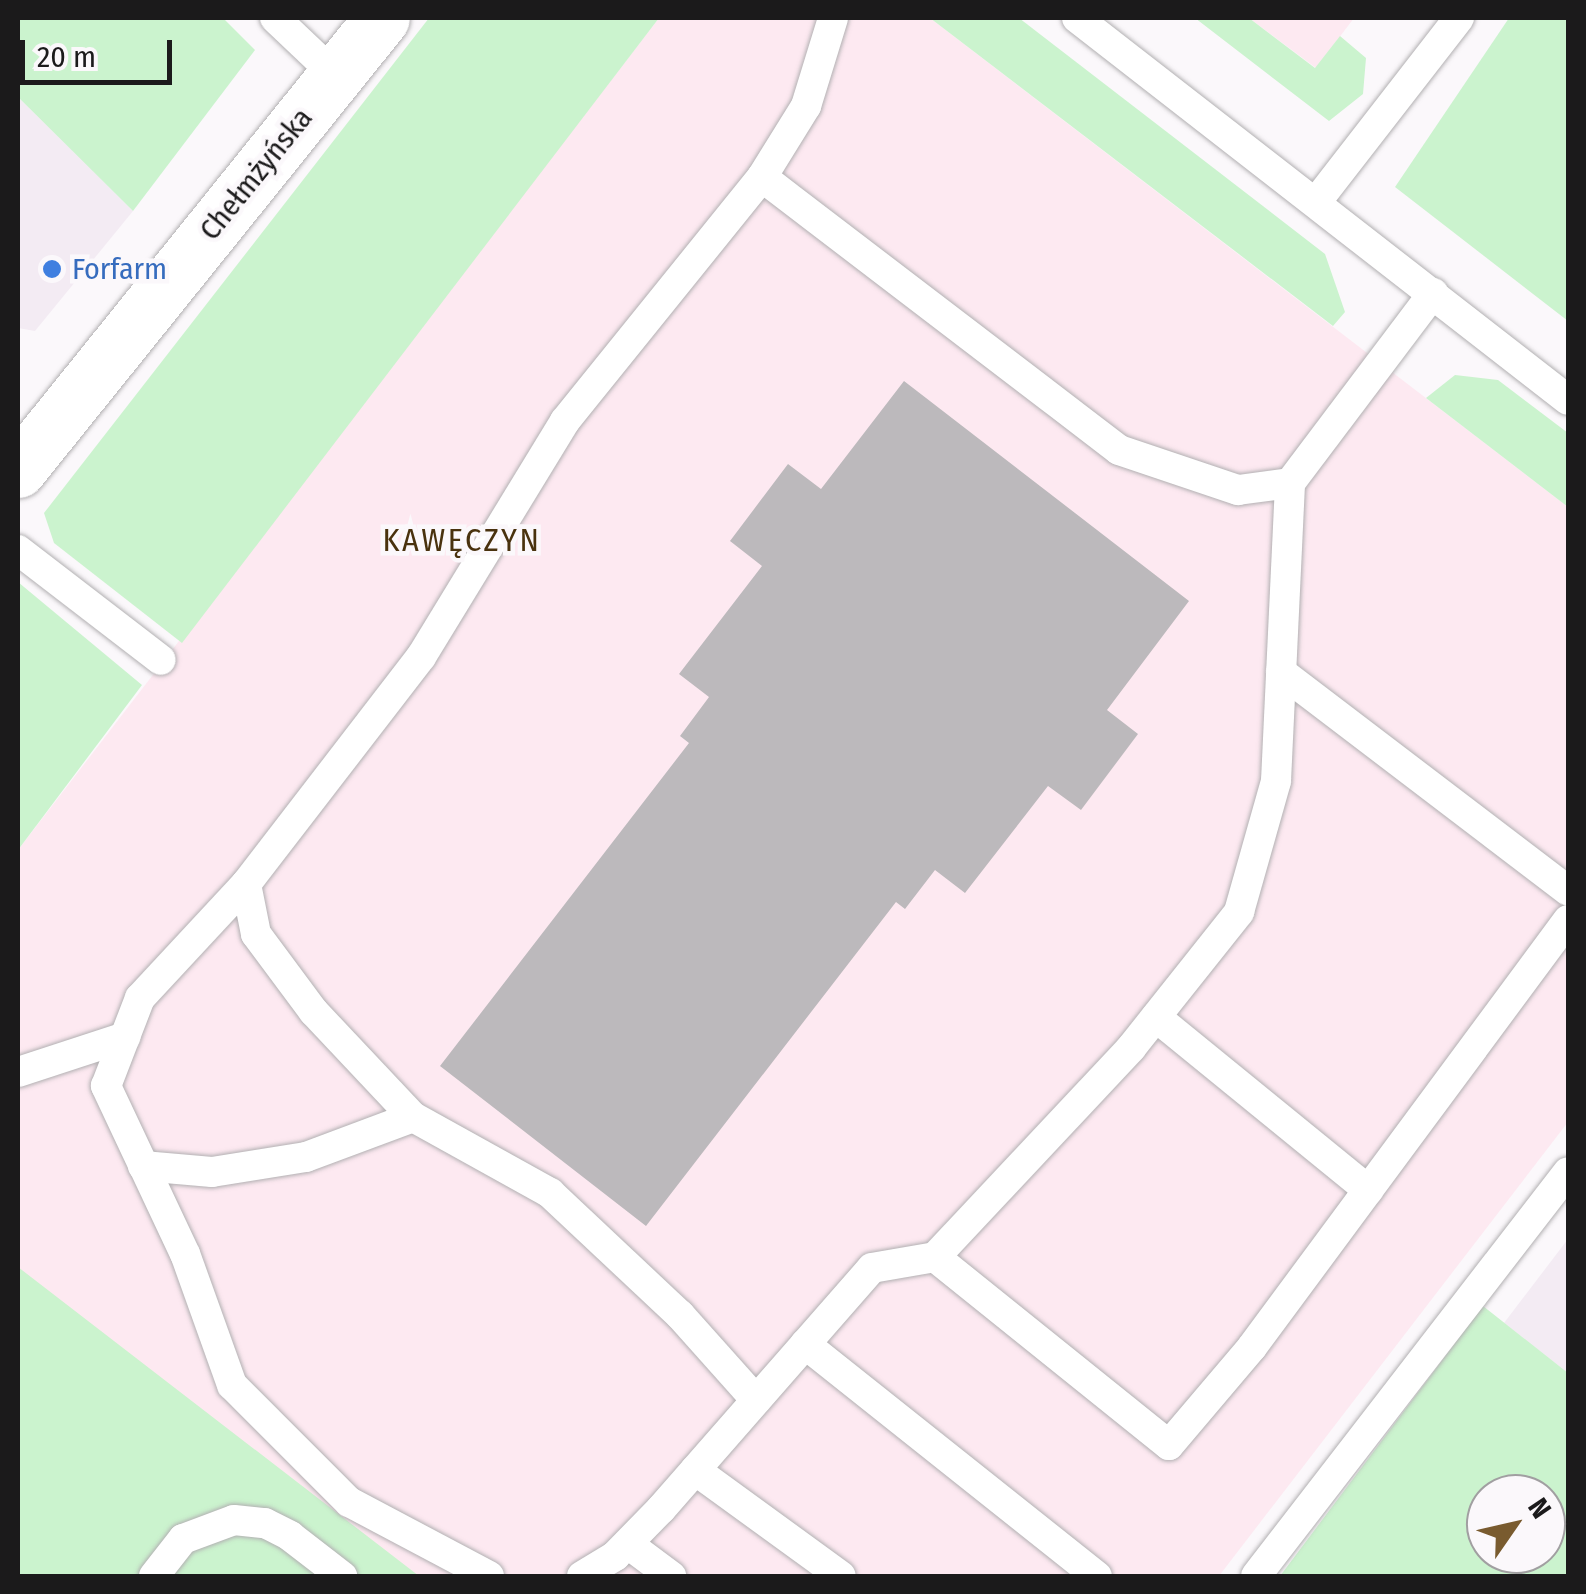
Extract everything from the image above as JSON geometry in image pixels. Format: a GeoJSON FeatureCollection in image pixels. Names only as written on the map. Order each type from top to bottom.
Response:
{"type":"FeatureCollection","features":[{"type":"Feature","properties":{"kind":"street","name":"Chełmżyńska"},"geometry":{"type":"LineString","coordinates":[[18,470],[382,18]]}},
{"type":"Feature","properties":{"kind":"lane"},"geometry":{"type":"LineString","coordinates":[[275,18],[335,75]]}},
{"type":"Feature","properties":{"kind":"lane"},"geometry":{"type":"LineString","coordinates":[[488,1576],[349,1502],[232,1385],[185,1254],[106,1086],[140,998],[246,884],[421,657],[564,421],[762,177],[806,106],[833,18]]}},
{"type":"Feature","properties":{"kind":"lane"},"geometry":{"type":"LineString","coordinates":[[1077,18],[1568,400]]}},
{"type":"Feature","properties":{"kind":"lane"},"geometry":{"type":"LineString","coordinates":[[1317,201],[1459,18]]}},
{"type":"Feature","properties":{"kind":"lane"},"geometry":{"type":"LineString","coordinates":[[762,177],[1118,450],[1238,490],[1290,484]]}},
{"type":"Feature","properties":{"kind":"lane"},"geometry":{"type":"LineString","coordinates":[[582,1576],[628,1544],[872,1268],[935,1257],[1156,1017],[1239,912],[1276,781],[1290,484],[1432,293]]}},
{"type":"Feature","properties":{"kind":"lane"},"geometry":{"type":"LineString","coordinates":[[18,550],[161,660]]}},
{"type":"Feature","properties":{"kind":"lane"},"geometry":{"type":"LineString","coordinates":[[1281,672],[1568,891]]}},
{"type":"Feature","properties":{"kind":"lane"},"geometry":{"type":"LineString","coordinates":[[246,884],[256,934],[314,1012],[413,1117],[550,1193],[680,1316],[756,1400]]}},
{"type":"Feature","properties":{"kind":"lane"},"geometry":{"type":"LineString","coordinates":[[935,1257],[1169,1445],[1252,1347],[1568,920]]}},
{"type":"Feature","properties":{"kind":"lane"},"geometry":{"type":"LineString","coordinates":[[1156,1017],[1368,1190]]}},
{"type":"Feature","properties":{"kind":"lane"},"geometry":{"type":"LineString","coordinates":[[18,1072],[124,1037]]}},
{"type":"Feature","properties":{"kind":"lane"},"geometry":{"type":"LineString","coordinates":[[144,1166],[212,1172],[306,1158],[413,1117]]}},
{"type":"Feature","properties":{"kind":"lane"},"geometry":{"type":"LineString","coordinates":[[1256,1576],[1568,1172]]}},
{"type":"Feature","properties":{"kind":"lane"},"geometry":{"type":"LineString","coordinates":[[805,1344],[1076,1571]]}},
{"type":"Feature","properties":{"kind":"lane"},"geometry":{"type":"LineString","coordinates":[[695,1470],[841,1576]]}},
{"type":"Feature","properties":{"kind":"lane"},"geometry":{"type":"LineString","coordinates":[[154,1576],[183,1539],[234,1520],[265,1524],[290,1536],[342,1576]]}},
{"type":"Feature","properties":{"kind":"lane"},"geometry":{"type":"LineString","coordinates":[[628,1544],[671,1576]]}},
{"type":"Feature","properties":{"kind":"shaded area"},"geometry":{"type":"Polygon","coordinates":[[[659,18],[930,18],[1568,507],[1568,1122],[1219,1576],[18,1576],[18,850],[659,18]]]}},
{"type":"Feature","properties":{"kind":"shaded area"},"geometry":{"type":"Polygon","coordinates":[[[1249,18],[1354,18],[1316,68],[1249,18]]]}},
{"type":"Feature","properties":{"kind":"shaded area","name":"Forfarm"},"geometry":{"type":"Polygon","coordinates":[[[18,97],[133,211],[35,331],[18,328],[18,97]]]}},
{"type":"Feature","properties":{"kind":"shaded area"},"geometry":{"type":"Polygon","coordinates":[[[1568,1239],[1568,1373],[1504,1323],[1568,1239]]]}},
{"type":"Feature","properties":{"kind":"green space"},"geometry":{"type":"Polygon","coordinates":[[[18,18],[223,18],[255,50],[133,211],[18,97],[18,18]]]}},
{"type":"Feature","properties":{"kind":"green space"},"geometry":{"type":"Polygon","coordinates":[[[429,18],[659,18],[182,643],[54,543],[44,513],[429,18]]]}},
{"type":"Feature","properties":{"kind":"green space"},"geometry":{"type":"Polygon","coordinates":[[[930,18],[1019,18],[1325,254],[1345,312],[1333,326],[930,18]]]}},
{"type":"Feature","properties":{"kind":"green space"},"geometry":{"type":"Polygon","coordinates":[[[1195,18],[1249,18],[1315,68],[1340,36],[1366,58],[1363,94],[1329,121],[1195,18]]]}},
{"type":"Feature","properties":{"kind":"green space"},"geometry":{"type":"Polygon","coordinates":[[[1509,18],[1568,18],[1568,321],[1395,187],[1509,18]]]}},
{"type":"Feature","properties":{"kind":"green space"},"geometry":{"type":"Polygon","coordinates":[[[1455,375],[1498,380],[1568,433],[1568,507],[1426,398],[1455,375]]]}},
{"type":"Feature","properties":{"kind":"green space"},"geometry":{"type":"Polygon","coordinates":[[[18,582],[142,685],[18,850],[18,582]]]}},
{"type":"Feature","properties":{"kind":"green space"},"geometry":{"type":"Polygon","coordinates":[[[18,1267],[419,1576],[358,1576],[322,1544],[234,1507],[141,1576],[18,1576],[18,1267]]]}},
{"type":"Feature","properties":{"kind":"green space"},"geometry":{"type":"Polygon","coordinates":[[[1483,1306],[1568,1373],[1568,1576],[1280,1576],[1483,1306]]]}},
{"type":"Feature","properties":{"kind":"green space"},"geometry":{"type":"Polygon","coordinates":[[[225,1533],[266,1535],[329,1576],[168,1576],[192,1546],[225,1533]]]}},
{"type":"Feature","properties":{"kind":"building"},"geometry":{"type":"Polygon","coordinates":[[[904,381],[1189,601],[1107,710],[1138,734],[1081,810],[1048,786],[965,893],[935,870],[905,909],[896,902],[646,1226],[440,1066],[689,743],[680,736],[709,697],[679,674],[762,566],[730,541],[788,464],[821,489],[904,381]]]}},
{"type":"Feature","properties":{"kind":"place","name":"Forfarm"},"geometry":{"type":"Point","coordinates":[52,269]}},
{"type":"Feature","properties":{"kind":"district","name":"KAWĘCZYN"},"geometry":{"type":"Point","coordinates":[462,540]}}]}
